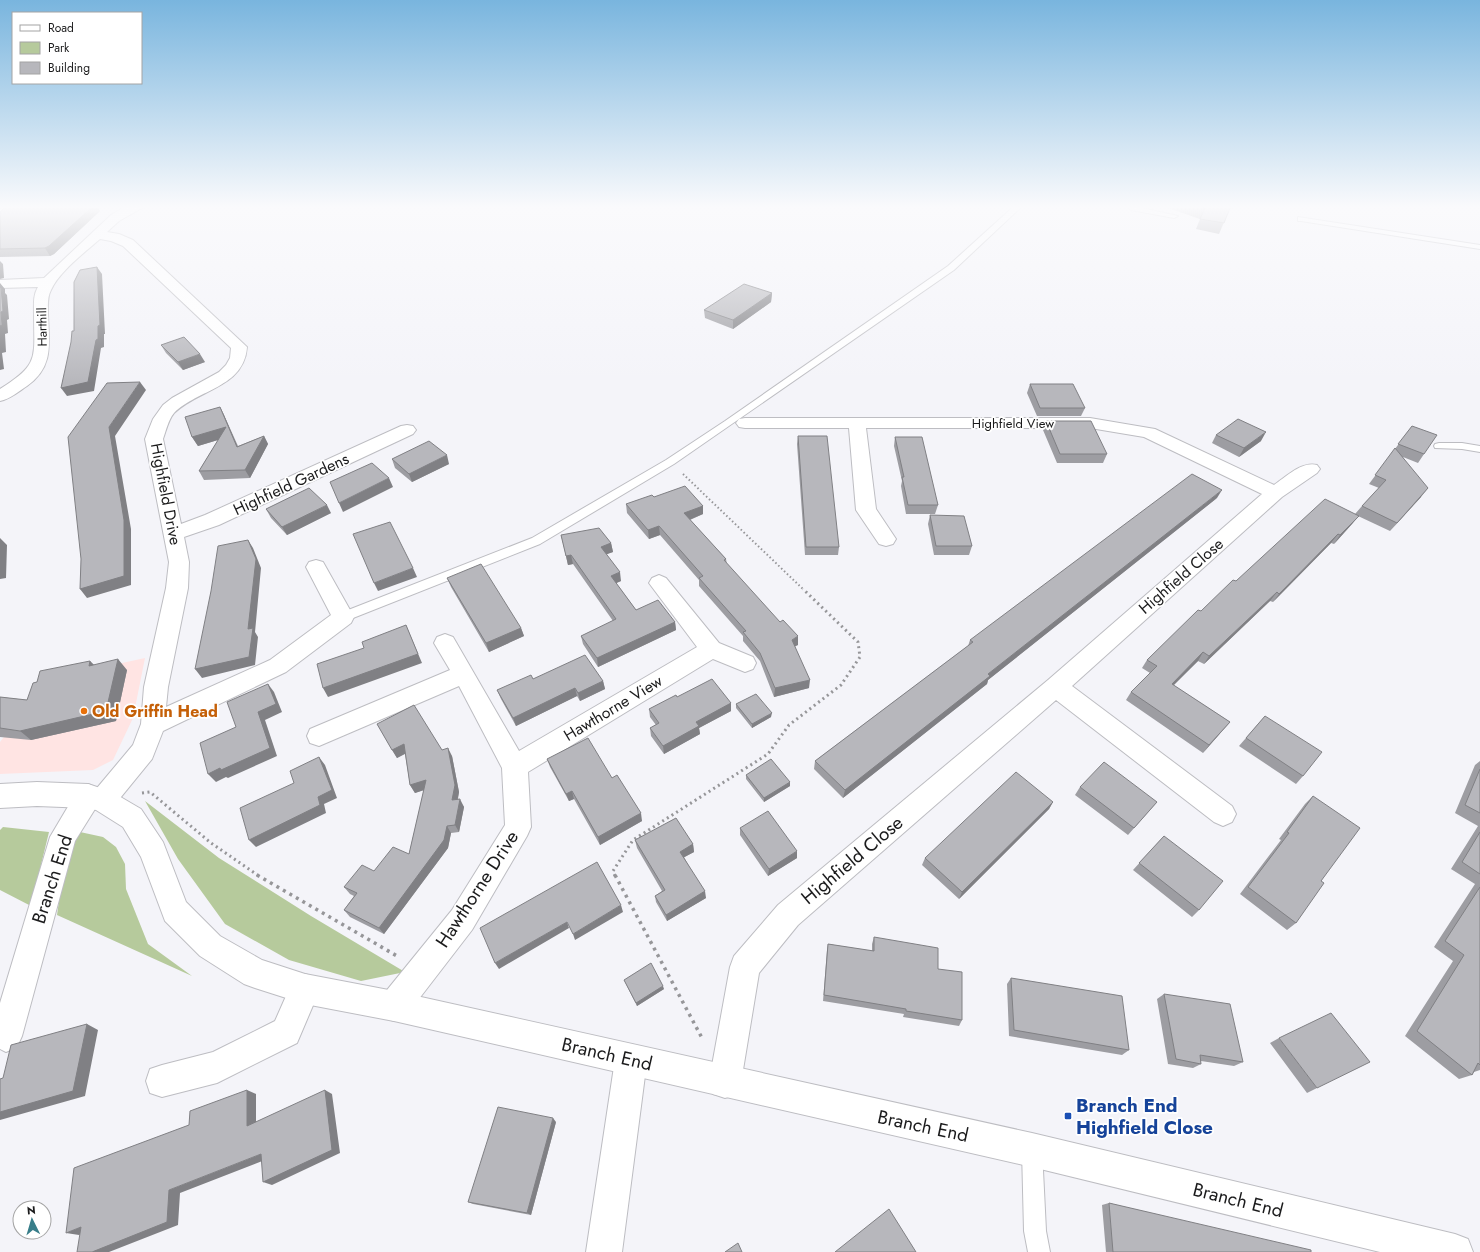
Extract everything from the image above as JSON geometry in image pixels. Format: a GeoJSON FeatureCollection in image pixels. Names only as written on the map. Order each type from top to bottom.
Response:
{"type":"FeatureCollection","features":[{"type":"Feature","properties":{"kind":"street","name":"Harthill"},"geometry":{"type":"LineString","coordinates":[[0,396],[30,377],[39,367],[42,355],[41,299],[48,282],[65,266]]}},
{"type":"Feature","properties":{"kind":"street","name":"Highfield Drive"},"geometry":{"type":"LineString","coordinates":[[96,798],[143,751],[153,724],[156,687],[177,588],[179,562],[154,439],[160,422],[170,408],[230,372],[238,363],[240,347],[153,266]]}},
{"type":"Feature","properties":{"kind":"street"},"geometry":{"type":"LineString","coordinates":[[0,284],[48,282]]}},
{"type":"Feature","properties":{"kind":"street","name":"Highfield View"},"geometry":{"type":"LineString","coordinates":[[745,423],[1090,423],[1149,433],[1275,493]]}},
{"type":"Feature","properties":{"kind":"street"},"geometry":{"type":"LineString","coordinates":[[857,424],[866,510],[886,539]]}},
{"type":"Feature","properties":{"kind":"street","name":"Highfield Gardens"},"geometry":{"type":"LineString","coordinates":[[173,534],[212,520],[407,430]]}},
{"type":"Feature","properties":{"kind":"street","name":"Highfield Close"},"geometry":{"type":"LineString","coordinates":[[725,1082],[745,967],[788,915],[1056,687],[1275,493],[1311,470]]}},
{"type":"Feature","properties":{"kind":"street"},"geometry":{"type":"LineString","coordinates":[[153,724],[278,666],[343,617],[316,567]]}},
{"type":"Feature","properties":{"kind":"street"},"geometry":{"type":"LineString","coordinates":[[659,583],[711,649],[745,663]]}},
{"type":"Feature","properties":{"kind":"street","name":"Hawthorne Drive"},"geometry":{"type":"LineString","coordinates":[[394,1006],[462,920],[518,827],[515,767],[464,674],[445,643]]}},
{"type":"Feature","properties":{"kind":"street","name":"Hawthorne View"},"geometry":{"type":"LineString","coordinates":[[515,767],[711,649]]}},
{"type":"Feature","properties":{"kind":"street"},"geometry":{"type":"LineString","coordinates":[[319,736],[464,674]]}},
{"type":"Feature","properties":{"kind":"street"},"geometry":{"type":"LineString","coordinates":[[1056,687],[1223,814]]}},
{"type":"Feature","properties":{"kind":"street"},"geometry":{"type":"LineString","coordinates":[[0,796],[38,794],[96,798]]}},
{"type":"Feature","properties":{"kind":"street","name":"Branch End"},"geometry":{"type":"LineString","coordinates":[[6,1036],[63,837],[96,798],[132,818],[153,851],[175,911],[210,946],[255,973],[305,989],[394,1006],[725,1082],[1032,1150],[1456,1252]]}},
{"type":"Feature","properties":{"kind":"street"},"geometry":{"type":"LineString","coordinates":[[162,1081],[217,1067],[286,1032],[305,989]]}},
{"type":"Feature","properties":{"kind":"street"},"geometry":{"type":"LineString","coordinates":[[604,1252],[631,1060]]}},
{"type":"Feature","properties":{"kind":"lane"},"geometry":{"type":"LineString","coordinates":[[343,617],[536,541],[670,462],[953,266]]}},
{"type":"Feature","properties":{"kind":"lane"},"geometry":{"type":"LineString","coordinates":[[1439,446],[1462,446],[1480,449]]}},
{"type":"Feature","properties":{"kind":"lane"},"geometry":{"type":"LineString","coordinates":[[1032,1150],[1035,1231],[1039,1252]]}},
{"type":"Feature","properties":{"kind":"path"},"geometry":{"type":"LineString","coordinates":[[670,462],[858,642],[860,657],[841,685],[789,725],[768,754],[633,840],[613,871],[703,1040]]}},
{"type":"Feature","properties":{"kind":"path"},"geometry":{"type":"LineString","coordinates":[[96,798],[150,792],[211,843],[254,873],[422,970]]}},
{"type":"Feature","properties":{"kind":"shaded area"},"geometry":{"type":"Polygon","coordinates":[[[145,658],[133,718],[113,760],[93,770],[0,774],[0,742],[49,679],[145,658]]]}},
{"type":"Feature","properties":{"kind":"green space"},"geometry":{"type":"Polygon","coordinates":[[[145,801],[219,858],[311,916],[405,972],[361,981],[289,960],[225,924],[178,859],[145,801]]]}},
{"type":"Feature","properties":{"kind":"green space"},"geometry":{"type":"Polygon","coordinates":[[[3,827],[49,832],[31,906],[0,890],[0,830],[3,827]]]}},
{"type":"Feature","properties":{"kind":"green space"},"geometry":{"type":"Polygon","coordinates":[[[80,832],[103,837],[116,847],[125,864],[126,889],[148,944],[192,976],[57,915],[65,859],[80,832]]]}},
{"type":"Feature","properties":{"kind":"building"},"geometry":{"type":"Polygon","coordinates":[[[97,267],[100,325],[98,326],[98,339],[96,340],[88,382],[61,388],[72,331],[74,331],[74,282],[80,270],[97,267]]]}},
{"type":"Feature","properties":{"kind":"building"},"geometry":{"type":"Polygon","coordinates":[[[744,284],[772,293],[733,320],[704,310],[744,284]]]}},
{"type":"Feature","properties":{"kind":"building"},"geometry":{"type":"Polygon","coordinates":[[[1,287],[3,311],[1,312],[2,325],[0,326],[0,288],[1,287]]]}},
{"type":"Feature","properties":{"kind":"building"},"geometry":{"type":"Polygon","coordinates":[[[184,337],[200,354],[178,362],[161,345],[184,337]]]}},
{"type":"Feature","properties":{"kind":"building"},"geometry":{"type":"Polygon","coordinates":[[[140,382],[109,427],[124,520],[124,576],[80,589],[81,559],[68,437],[107,383],[140,382]]]}},
{"type":"Feature","properties":{"kind":"building"},"geometry":{"type":"Polygon","coordinates":[[[1030,384],[1073,384],[1085,408],[1040,408],[1030,384]]]}},
{"type":"Feature","properties":{"kind":"building"},"geometry":{"type":"Polygon","coordinates":[[[220,407],[237,447],[264,436],[245,470],[199,471],[226,427],[192,437],[185,417],[220,407]]]}},
{"type":"Feature","properties":{"kind":"building"},"geometry":{"type":"Polygon","coordinates":[[[1238,419],[1266,432],[1244,448],[1216,435],[1238,419]]]}},
{"type":"Feature","properties":{"kind":"building"},"geometry":{"type":"Polygon","coordinates":[[[1046,421],[1091,421],[1107,454],[1060,454],[1046,421]]]}},
{"type":"Feature","properties":{"kind":"building"},"geometry":{"type":"Polygon","coordinates":[[[1412,426],[1437,435],[1424,454],[1398,444],[1412,426]]]}},
{"type":"Feature","properties":{"kind":"building"},"geometry":{"type":"Polygon","coordinates":[[[798,436],[827,436],[839,547],[806,547],[798,436]]]}},
{"type":"Feature","properties":{"kind":"building"},"geometry":{"type":"Polygon","coordinates":[[[895,437],[922,437],[938,505],[908,505],[902,477],[904,477],[895,437]]]}},
{"type":"Feature","properties":{"kind":"building"},"geometry":{"type":"Polygon","coordinates":[[[429,441],[447,455],[409,474],[392,459],[429,441]]]}},
{"type":"Feature","properties":{"kind":"building"},"geometry":{"type":"Polygon","coordinates":[[[1395,448],[1428,488],[1397,523],[1362,506],[1386,480],[1375,475],[1395,448]]]}},
{"type":"Feature","properties":{"kind":"building"},"geometry":{"type":"Polygon","coordinates":[[[372,463],[389,478],[339,503],[330,482],[372,463]]]}},
{"type":"Feature","properties":{"kind":"building"},"geometry":{"type":"Polygon","coordinates":[[[1192,474],[1222,490],[988,674],[990,676],[845,790],[815,761],[973,642],[970,640],[1192,474]]]}},
{"type":"Feature","properties":{"kind":"building"},"geometry":{"type":"Polygon","coordinates":[[[685,486],[703,506],[684,513],[780,622],[783,620],[798,636],[792,640],[810,680],[775,688],[760,653],[743,632],[746,631],[699,578],[703,576],[659,526],[648,530],[626,504],[652,495],[654,497],[685,486]]]}},
{"type":"Feature","properties":{"kind":"building"},"geometry":{"type":"Polygon","coordinates":[[[309,488],[327,505],[282,527],[266,509],[309,488]]]}},
{"type":"Feature","properties":{"kind":"building"},"geometry":{"type":"Polygon","coordinates":[[[1325,499],[1359,516],[1340,535],[1338,534],[1279,594],[1277,592],[1209,656],[1203,652],[1172,684],[1230,722],[1209,745],[1131,692],[1157,666],[1147,660],[1198,610],[1201,611],[1233,580],[1236,581],[1325,499]]]}},
{"type":"Feature","properties":{"kind":"building"},"geometry":{"type":"Polygon","coordinates":[[[930,515],[964,516],[972,546],[936,546],[930,515]]]}},
{"type":"Feature","properties":{"kind":"building"},"geometry":{"type":"Polygon","coordinates":[[[390,522],[413,568],[374,583],[353,534],[390,522]]]}},
{"type":"Feature","properties":{"kind":"building"},"geometry":{"type":"Polygon","coordinates":[[[599,528],[611,543],[601,547],[620,572],[611,576],[636,610],[658,600],[675,622],[597,658],[581,636],[616,619],[571,555],[566,556],[561,535],[599,528]]]}},
{"type":"Feature","properties":{"kind":"building"},"geometry":{"type":"Polygon","coordinates":[[[248,540],[256,559],[248,629],[253,628],[249,657],[195,669],[211,591],[218,546],[248,540]]]}},
{"type":"Feature","properties":{"kind":"building"},"geometry":{"type":"Polygon","coordinates":[[[481,564],[521,628],[486,643],[447,578],[481,564]]]}},
{"type":"Feature","properties":{"kind":"building"},"geometry":{"type":"Polygon","coordinates":[[[406,625],[418,654],[323,688],[317,664],[364,648],[362,642],[406,625]]]}},
{"type":"Feature","properties":{"kind":"building"},"geometry":{"type":"Polygon","coordinates":[[[585,655],[603,681],[578,693],[575,688],[513,718],[497,690],[531,675],[533,679],[585,655]]]}},
{"type":"Feature","properties":{"kind":"building"},"geometry":{"type":"Polygon","coordinates":[[[118,659],[106,711],[20,731],[0,728],[0,697],[27,700],[33,683],[37,682],[40,671],[90,661],[89,666],[118,659]]]}},
{"type":"Feature","properties":{"kind":"building"},"geometry":{"type":"Polygon","coordinates":[[[712,679],[731,703],[696,722],[699,726],[663,746],[650,728],[659,723],[649,709],[676,695],[677,697],[712,679]]]}},
{"type":"Feature","properties":{"kind":"building"},"geometry":{"type":"Polygon","coordinates":[[[268,684],[276,704],[258,712],[270,748],[221,770],[220,768],[208,774],[200,743],[236,727],[227,702],[268,684]]]}},
{"type":"Feature","properties":{"kind":"building"},"geometry":{"type":"Polygon","coordinates":[[[756,694],[772,713],[752,724],[736,704],[756,694]]]}},
{"type":"Feature","properties":{"kind":"building"},"geometry":{"type":"Polygon","coordinates":[[[414,705],[442,750],[448,748],[455,785],[452,800],[460,799],[455,825],[447,826],[444,840],[379,928],[344,910],[357,893],[344,887],[362,865],[374,871],[393,847],[409,854],[426,780],[410,785],[404,744],[392,750],[377,724],[414,705]]]}},
{"type":"Feature","properties":{"kind":"building"},"geometry":{"type":"Polygon","coordinates":[[[1265,716],[1322,752],[1303,776],[1246,738],[1265,716]]]}},
{"type":"Feature","properties":{"kind":"building"},"geometry":{"type":"Polygon","coordinates":[[[588,738],[612,778],[617,775],[641,813],[598,837],[572,791],[566,794],[547,759],[588,738]]]}},
{"type":"Feature","properties":{"kind":"building"},"geometry":{"type":"Polygon","coordinates":[[[319,757],[332,790],[318,797],[320,805],[249,840],[240,808],[294,783],[290,771],[319,757]]]}},
{"type":"Feature","properties":{"kind":"building"},"geometry":{"type":"Polygon","coordinates":[[[771,759],[790,782],[764,798],[746,775],[771,759]]]}},
{"type":"Feature","properties":{"kind":"building"},"geometry":{"type":"Polygon","coordinates":[[[1104,762],[1157,802],[1134,828],[1080,787],[1104,762]]]}},
{"type":"Feature","properties":{"kind":"building"},"geometry":{"type":"Polygon","coordinates":[[[1480,769],[1480,813],[1465,805],[1480,769]]]}},
{"type":"Feature","properties":{"kind":"building"},"geometry":{"type":"Polygon","coordinates":[[[1016,772],[1053,802],[962,892],[925,858],[1016,772]]]}},
{"type":"Feature","properties":{"kind":"building"},"geometry":{"type":"Polygon","coordinates":[[[1313,796],[1360,828],[1321,881],[1324,883],[1296,923],[1248,887],[1289,833],[1287,832],[1313,796]]]}},
{"type":"Feature","properties":{"kind":"building"},"geometry":{"type":"Polygon","coordinates":[[[768,811],[797,851],[769,869],[740,828],[768,811]]]}},
{"type":"Feature","properties":{"kind":"building"},"geometry":{"type":"Polygon","coordinates":[[[676,818],[693,844],[680,852],[705,891],[666,915],[655,896],[665,890],[635,840],[676,818]]]}},
{"type":"Feature","properties":{"kind":"building"},"geometry":{"type":"Polygon","coordinates":[[[1480,832],[1480,874],[1462,862],[1480,832]]]}},
{"type":"Feature","properties":{"kind":"building"},"geometry":{"type":"Polygon","coordinates":[[[1164,836],[1223,881],[1199,910],[1139,863],[1164,836]]]}},
{"type":"Feature","properties":{"kind":"building"},"geometry":{"type":"Polygon","coordinates":[[[597,862],[621,905],[573,934],[567,922],[495,963],[480,928],[597,862]]]}},
{"type":"Feature","properties":{"kind":"building"},"geometry":{"type":"Polygon","coordinates":[[[1480,887],[1480,1065],[1478,1063],[1472,1075],[1417,1031],[1464,955],[1445,941],[1480,887]]]}},
{"type":"Feature","properties":{"kind":"building"},"geometry":{"type":"Polygon","coordinates":[[[874,937],[938,948],[938,969],[962,972],[962,1020],[824,995],[828,944],[874,951],[874,937]]]}},
{"type":"Feature","properties":{"kind":"building"},"geometry":{"type":"Polygon","coordinates":[[[651,963],[663,986],[636,1003],[624,980],[651,963]]]}},
{"type":"Feature","properties":{"kind":"building"},"geometry":{"type":"Polygon","coordinates":[[[1011,978],[1122,996],[1129,1050],[1014,1030],[1011,978]]]}},
{"type":"Feature","properties":{"kind":"building"},"geometry":{"type":"Polygon","coordinates":[[[1164,994],[1230,1004],[1243,1062],[1200,1055],[1201,1064],[1176,1059],[1164,994]]]}},
{"type":"Feature","properties":{"kind":"building"},"geometry":{"type":"Polygon","coordinates":[[[1331,1013],[1370,1062],[1317,1088],[1279,1038],[1331,1013]]]}},
{"type":"Feature","properties":{"kind":"building"},"geometry":{"type":"Polygon","coordinates":[[[87,1024],[73,1091],[0,1112],[0,1079],[3,1078],[11,1045],[87,1024]]]}},
{"type":"Feature","properties":{"kind":"building"},"geometry":{"type":"Polygon","coordinates":[[[247,1090],[247,1126],[325,1090],[332,1150],[263,1182],[261,1154],[169,1190],[167,1222],[92,1252],[77,1252],[81,1227],[66,1233],[74,1168],[189,1125],[190,1111],[247,1090]]]}},
{"type":"Feature","properties":{"kind":"building"},"geometry":{"type":"Polygon","coordinates":[[[498,1107],[553,1118],[527,1213],[468,1202],[498,1107]]]}},
{"type":"Feature","properties":{"kind":"building"},"geometry":{"type":"Polygon","coordinates":[[[1109,1203],[1311,1250],[1311,1252],[1113,1252],[1109,1203]]]}},
{"type":"Feature","properties":{"kind":"building"},"geometry":{"type":"Polygon","coordinates":[[[889,1209],[916,1252],[835,1252],[889,1209]]]}},
{"type":"Feature","properties":{"kind":"building"},"geometry":{"type":"Polygon","coordinates":[[[738,1243],[742,1252],[725,1252],[738,1243]]]}},
{"type":"Feature","properties":{"kind":"place","name":"Old Griffin Head"},"geometry":{"type":"Point","coordinates":[84,711]}},
{"type":"Feature","properties":{"kind":"place","name":"Branch End Highfield Close"},"geometry":{"type":"Point","coordinates":[1068,1116]}}]}
